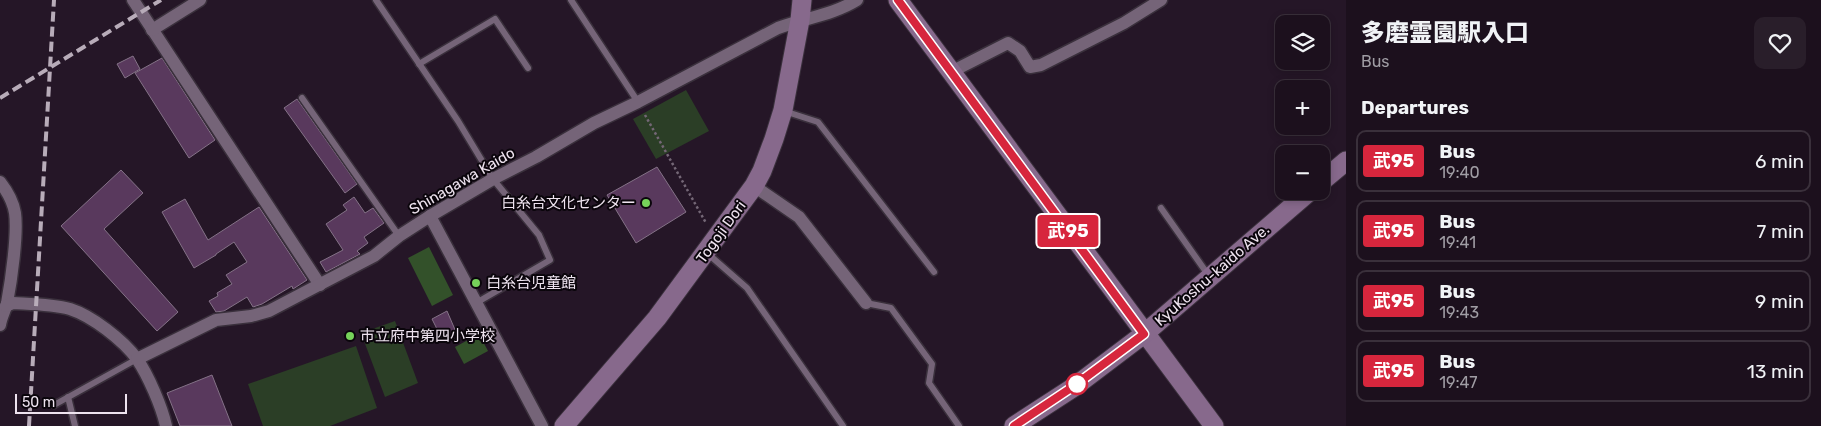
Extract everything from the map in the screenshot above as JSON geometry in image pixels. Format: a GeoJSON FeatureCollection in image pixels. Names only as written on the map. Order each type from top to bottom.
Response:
{"type":"FeatureCollection","features":[{"type":"Feature","properties":{"kind":"street"},"geometry":{"type":"LineString","coordinates":[[133,0],[320,285]]}},
{"type":"Feature","properties":{"kind":"street"},"geometry":{"type":"LineString","coordinates":[[152,30],[200,0]]}},
{"type":"Feature","properties":{"kind":"street","name":"Shinagawa Kaido"},"geometry":{"type":"LineString","coordinates":[[137,359],[216,320],[251,316],[269,311],[320,285],[374,256],[399,236],[493,179],[536,157],[594,123],[638,102],[778,28],[800,6],[820,17],[846,7],[857,0]]}},
{"type":"Feature","properties":{"kind":"street"},"geometry":{"type":"LineString","coordinates":[[898,0],[1214,426]]}},
{"type":"Feature","properties":{"kind":"street"},"geometry":{"type":"LineString","coordinates":[[951,72],[1008,43],[1020,51],[1030,67],[1041,65],[1124,23],[1162,0]]}},
{"type":"Feature","properties":{"kind":"street","name":"Togoji Dori"},"geometry":{"type":"LineString","coordinates":[[564,426],[657,318],[754,186],[762,171],[783,110],[800,6]]}},
{"type":"Feature","properties":{"kind":"street"},"geometry":{"type":"LineString","coordinates":[[1330,174],[1346,161]]}},
{"type":"Feature","properties":{"kind":"street"},"geometry":{"type":"LineString","coordinates":[[0,182],[9,195],[15,220],[10,282],[6,306],[0,325]]}},
{"type":"Feature","properties":{"kind":"street"},"geometry":{"type":"LineString","coordinates":[[754,186],[800,217],[866,303]]}},
{"type":"Feature","properties":{"kind":"street","name":"KyuKoshu-kaido Ave."},"geometry":{"type":"LineString","coordinates":[[1014,426],[1074,386],[1144,334],[1300,200]]}},
{"type":"Feature","properties":{"kind":"street"},"geometry":{"type":"LineString","coordinates":[[430,216],[542,426]]}},
{"type":"Feature","properties":{"kind":"street"},"geometry":{"type":"LineString","coordinates":[[6,306],[12,303],[57,307],[79,313],[96,321],[108,330],[137,359],[160,406],[166,426]]}},
{"type":"Feature","properties":{"kind":"lane"},"geometry":{"type":"LineString","coordinates":[[376,0],[458,121],[493,179],[539,235],[550,260],[476,303]]}},
{"type":"Feature","properties":{"kind":"lane"},"geometry":{"type":"LineString","coordinates":[[571,0],[638,102]]}},
{"type":"Feature","properties":{"kind":"lane"},"geometry":{"type":"LineString","coordinates":[[420,64],[495,19],[528,68]]}},
{"type":"Feature","properties":{"kind":"lane"},"geometry":{"type":"LineString","coordinates":[[302,98],[399,236]]}},
{"type":"Feature","properties":{"kind":"lane"},"geometry":{"type":"LineString","coordinates":[[783,110],[818,122],[934,272]]}},
{"type":"Feature","properties":{"kind":"lane"},"geometry":{"type":"LineString","coordinates":[[1161,208],[1210,277]]}},
{"type":"Feature","properties":{"kind":"lane"},"geometry":{"type":"LineString","coordinates":[[711,246],[746,288],[843,426]]}},
{"type":"Feature","properties":{"kind":"lane"},"geometry":{"type":"LineString","coordinates":[[866,303],[891,308],[932,364],[928,383],[959,426]]}},
{"type":"Feature","properties":{"kind":"lane"},"geometry":{"type":"LineString","coordinates":[[54,405],[137,359]]}},
{"type":"Feature","properties":{"kind":"lane"},"geometry":{"type":"LineString","coordinates":[[68,397],[75,426]]}},
{"type":"Feature","properties":{"kind":"path"},"geometry":{"type":"LineString","coordinates":[[638,102],[711,246]]}},
{"type":"Feature","properties":{"kind":"shaded area"},"geometry":{"type":"Polygon","coordinates":[[[686,90],[709,131],[656,159],[633,119],[686,90]]]}},
{"type":"Feature","properties":{"kind":"shaded area"},"geometry":{"type":"Polygon","coordinates":[[[429,247],[453,295],[432,306],[408,258],[429,247]]]}},
{"type":"Feature","properties":{"kind":"shaded area"},"geometry":{"type":"Polygon","coordinates":[[[395,321],[418,383],[385,397],[361,333],[395,321]]]}},
{"type":"Feature","properties":{"kind":"shaded area"},"geometry":{"type":"Polygon","coordinates":[[[479,334],[488,351],[464,364],[455,347],[479,334]]]}},
{"type":"Feature","properties":{"kind":"shaded area"},"geometry":{"type":"Polygon","coordinates":[[[356,346],[377,408],[330,426],[263,426],[248,384],[356,346]]]}},
{"type":"Feature","properties":{"kind":"building"},"geometry":{"type":"Polygon","coordinates":[[[133,56],[140,69],[125,78],[117,64],[133,56]]]}},
{"type":"Feature","properties":{"kind":"building"},"geometry":{"type":"Polygon","coordinates":[[[162,58],[215,140],[189,158],[135,73],[162,58]]]}},
{"type":"Feature","properties":{"kind":"building"},"geometry":{"type":"Polygon","coordinates":[[[297,99],[357,184],[345,193],[284,108],[297,99]]]}},
{"type":"Feature","properties":{"kind":"building","name":"白糸台文化センター"},"geometry":{"type":"Polygon","coordinates":[[[657,167],[686,212],[636,243],[607,195],[657,167]]]}},
{"type":"Feature","properties":{"kind":"building"},"geometry":{"type":"Polygon","coordinates":[[[121,170],[143,193],[104,229],[178,312],[157,331],[61,226],[121,170]]]}},
{"type":"Feature","properties":{"kind":"building"},"geometry":{"type":"Polygon","coordinates":[[[354,197],[365,213],[373,208],[384,223],[364,237],[368,243],[357,251],[360,254],[326,272],[320,262],[343,250],[326,224],[347,210],[343,205],[354,197]]]}},
{"type":"Feature","properties":{"kind":"building"},"geometry":{"type":"Polygon","coordinates":[[[185,199],[208,240],[259,207],[307,280],[293,289],[292,286],[262,304],[253,307],[247,297],[224,311],[216,312],[209,301],[218,296],[217,293],[232,284],[226,275],[247,262],[234,242],[194,268],[162,212],[185,199]]]}},
{"type":"Feature","properties":{"kind":"building"},"geometry":{"type":"Polygon","coordinates":[[[447,311],[456,332],[442,339],[432,319],[447,311]]]}},
{"type":"Feature","properties":{"kind":"building"},"geometry":{"type":"Polygon","coordinates":[[[212,375],[232,426],[180,426],[167,393],[212,375]]]}},
{"type":"Feature","properties":{"kind":"railway"},"geometry":{"type":"LineString","coordinates":[[29,426],[54,0]]}},
{"type":"Feature","properties":{"kind":"railway"},"geometry":{"type":"LineString","coordinates":[[0,98],[161,0]]}},
{"type":"Feature","properties":{"kind":"bus line","name":"武95"},"geometry":{"type":"LineString","coordinates":[[898,0],[1144,334],[1074,386],[1014,426]]}},
{"type":"Feature","properties":{"kind":"place","name":"白糸台文化センター"},"geometry":{"type":"Point","coordinates":[646,203]}},
{"type":"Feature","properties":{"kind":"place","name":"白糸台児童館"},"geometry":{"type":"Point","coordinates":[476,283]}},
{"type":"Feature","properties":{"kind":"place","name":"市立府中第四小学校"},"geometry":{"type":"Point","coordinates":[350,336]}}]}
